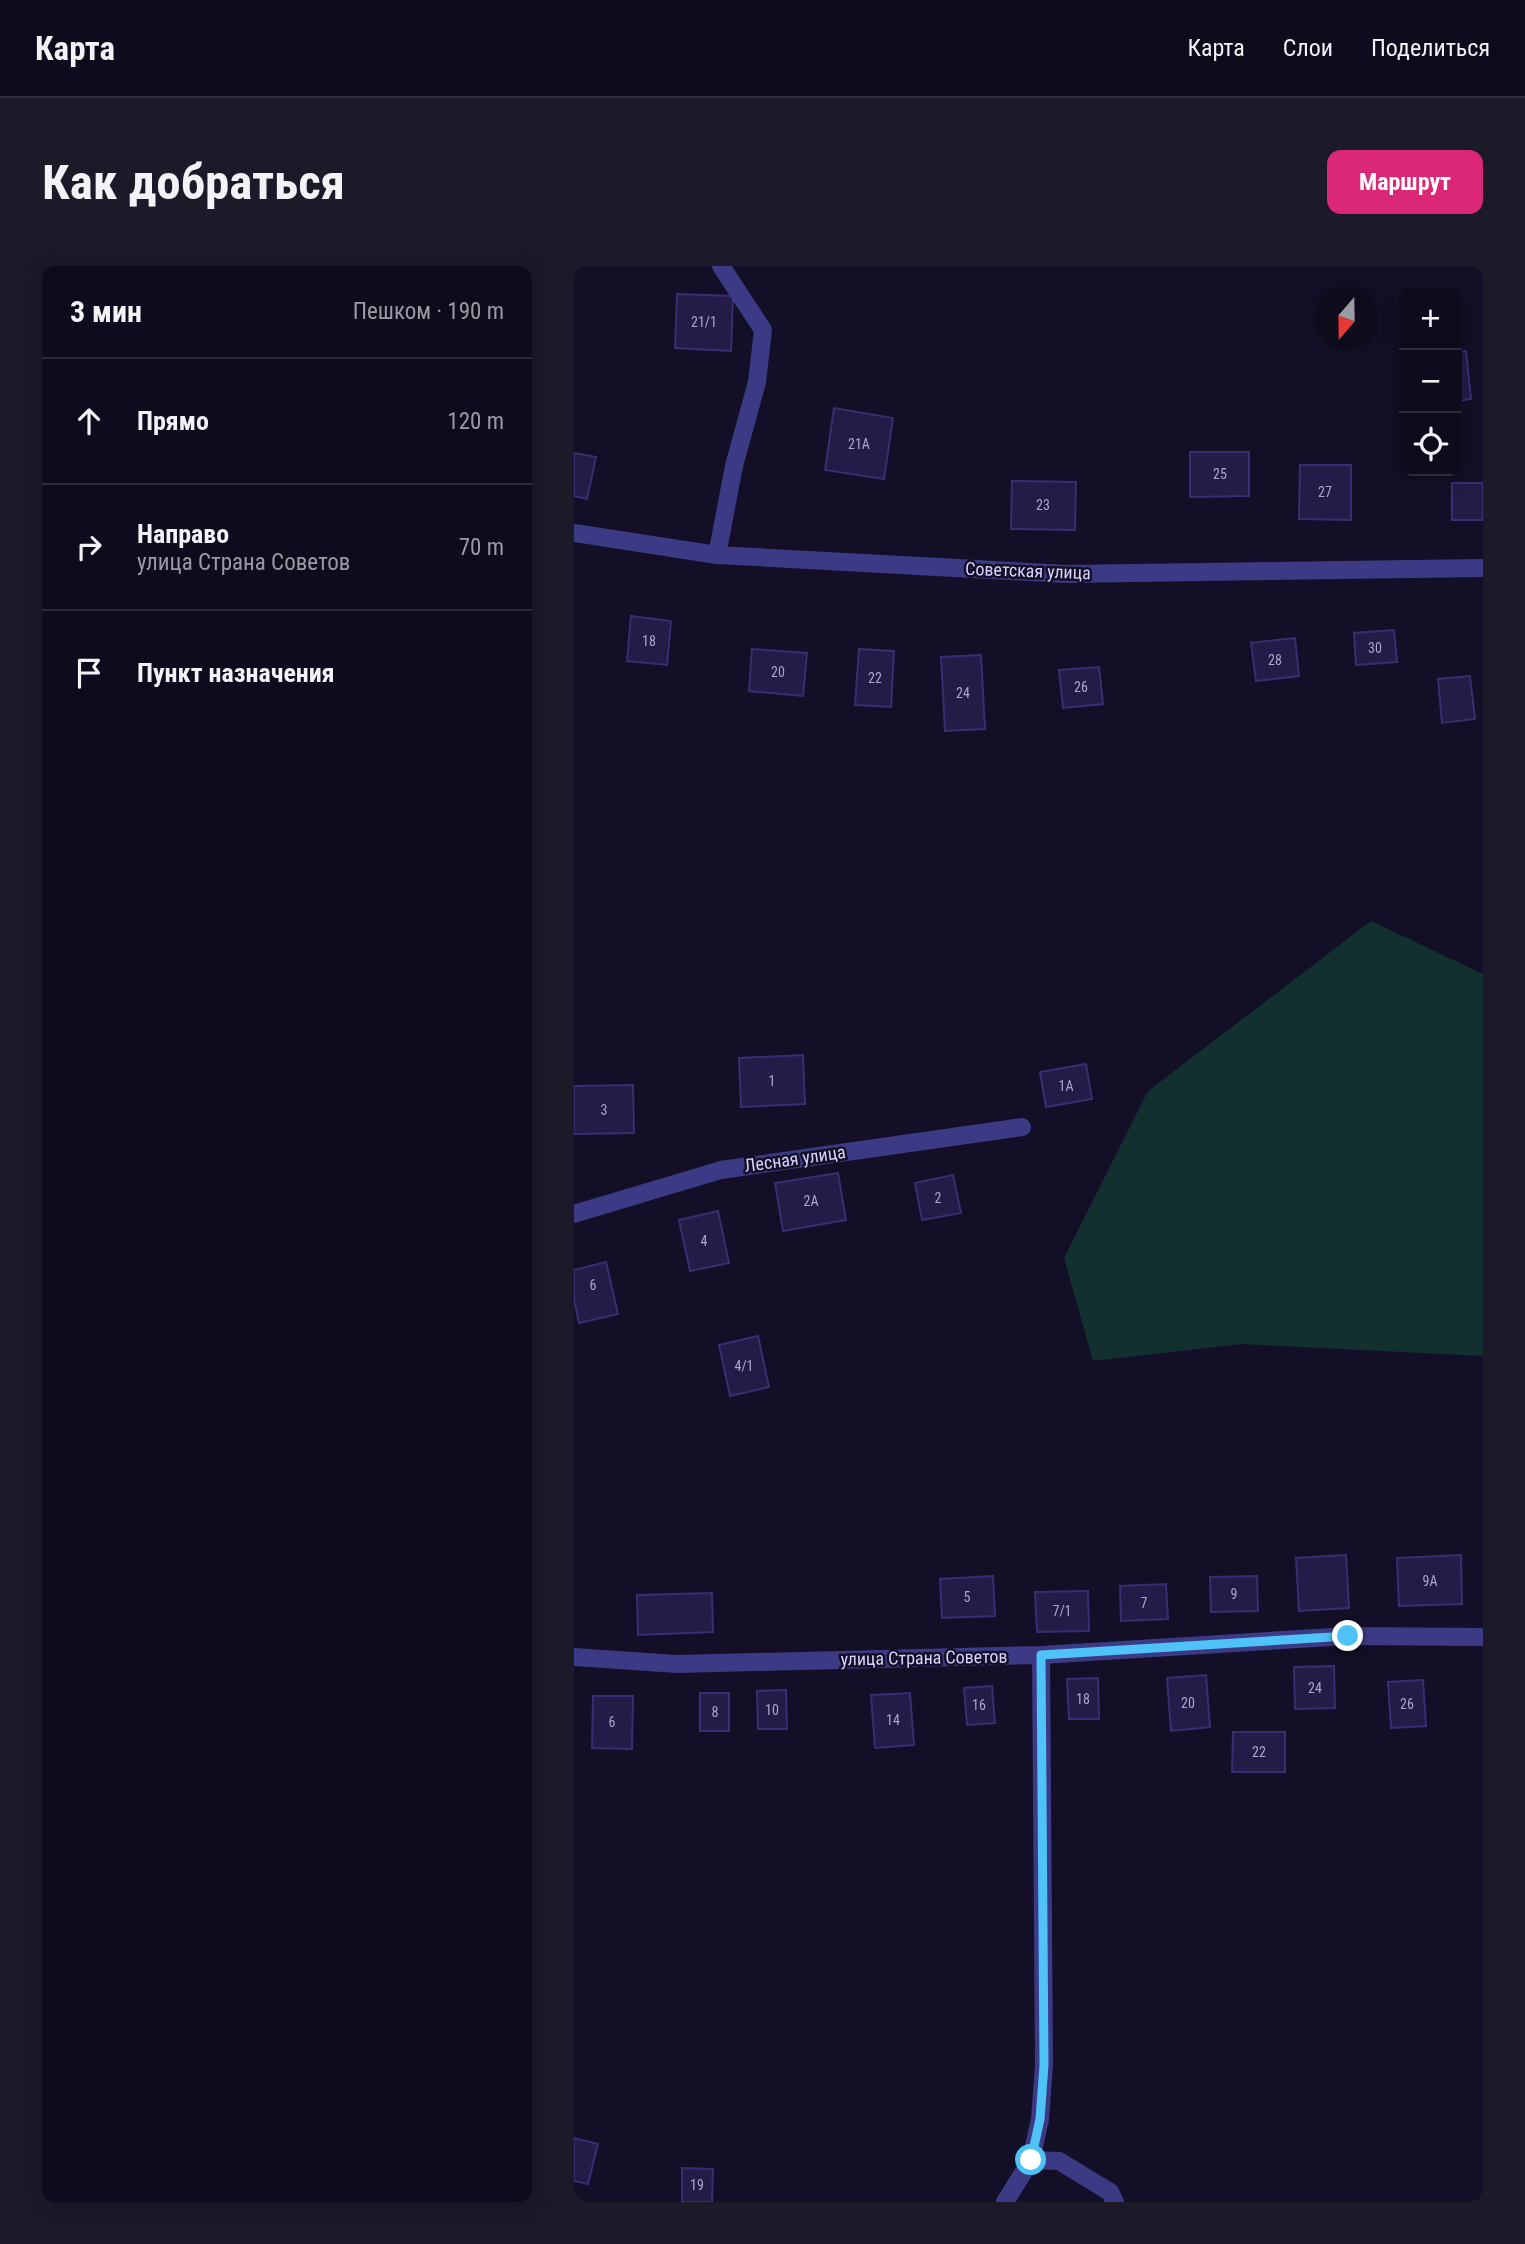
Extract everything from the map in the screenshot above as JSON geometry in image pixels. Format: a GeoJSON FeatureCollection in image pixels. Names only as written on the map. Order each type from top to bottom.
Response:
{"type":"FeatureCollection","features":[{"type":"Feature","properties":{"kind":"street"},"geometry":{"type":"LineString","coordinates":[[717,555],[734,466],[757,383],[763,330],[721,266]]}},
{"type":"Feature","properties":{"kind":"street","name":"Советская улица"},"geometry":{"type":"LineString","coordinates":[[574,533],[717,555],[1066,574],[1483,568]]}},
{"type":"Feature","properties":{"kind":"street","name":"Лесная улица"},"geometry":{"type":"LineString","coordinates":[[574,1214],[721,1170],[1021,1127]]}},
{"type":"Feature","properties":{"kind":"street","name":"улица Страна Советов"},"geometry":{"type":"LineString","coordinates":[[574,1657],[677,1664],[1041,1655],[1348,1636],[1483,1637]]}},
{"type":"Feature","properties":{"kind":"street"},"geometry":{"type":"LineString","coordinates":[[1005,2202],[1031,2160],[1040,2119],[1044,2065],[1041,1655]]}},
{"type":"Feature","properties":{"kind":"street"},"geometry":{"type":"LineString","coordinates":[[1031,2160],[1059,2161],[1110,2192],[1115,2202]]}},
{"type":"Feature","properties":{"kind":"green space"},"geometry":{"type":"Polygon","coordinates":[[[1371,921],[1483,974],[1483,1356],[1242,1344],[1093,1361],[1064,1258],[1148,1091],[1371,921]]]}},
{"type":"Feature","properties":{"kind":"building"},"geometry":{"type":"Polygon","coordinates":[[[677,294],[733,296],[731,351],[675,348],[677,294]]]}},
{"type":"Feature","properties":{"kind":"building"},"geometry":{"type":"Polygon","coordinates":[[[1462,351],[1466,351],[1471,399],[1462,400],[1462,351]]]}},
{"type":"Feature","properties":{"kind":"building"},"geometry":{"type":"Polygon","coordinates":[[[834,408],[893,418],[884,479],[825,470],[834,408]]]}},
{"type":"Feature","properties":{"kind":"building"},"geometry":{"type":"Polygon","coordinates":[[[1190,452],[1249,452],[1249,496],[1190,497],[1190,452]]]}},
{"type":"Feature","properties":{"kind":"building"},"geometry":{"type":"Polygon","coordinates":[[[574,453],[596,457],[587,499],[574,496],[574,453]]]}},
{"type":"Feature","properties":{"kind":"building"},"geometry":{"type":"Polygon","coordinates":[[[1300,465],[1351,465],[1351,520],[1299,519],[1300,465]]]}},
{"type":"Feature","properties":{"kind":"building"},"geometry":{"type":"Polygon","coordinates":[[[1012,481],[1076,482],[1075,530],[1011,529],[1012,481]]]}},
{"type":"Feature","properties":{"kind":"building"},"geometry":{"type":"Polygon","coordinates":[[[1452,483],[1483,483],[1483,520],[1452,520],[1452,483]]]}},
{"type":"Feature","properties":{"kind":"building"},"geometry":{"type":"Polygon","coordinates":[[[631,616],[671,621],[667,665],[627,661],[631,616]]]}},
{"type":"Feature","properties":{"kind":"building"},"geometry":{"type":"Polygon","coordinates":[[[1394,630],[1397,662],[1356,665],[1354,633],[1394,630]]]}},
{"type":"Feature","properties":{"kind":"building"},"geometry":{"type":"Polygon","coordinates":[[[1295,638],[1299,676],[1256,681],[1251,643],[1295,638]]]}},
{"type":"Feature","properties":{"kind":"building"},"geometry":{"type":"Polygon","coordinates":[[[752,649],[807,653],[803,696],[749,691],[752,649]]]}},
{"type":"Feature","properties":{"kind":"building"},"geometry":{"type":"Polygon","coordinates":[[[859,649],[894,651],[891,707],[855,705],[859,649]]]}},
{"type":"Feature","properties":{"kind":"building"},"geometry":{"type":"Polygon","coordinates":[[[981,655],[985,729],[945,731],[941,657],[981,655]]]}},
{"type":"Feature","properties":{"kind":"building"},"geometry":{"type":"Polygon","coordinates":[[[1099,667],[1103,704],[1063,708],[1059,670],[1099,667]]]}},
{"type":"Feature","properties":{"kind":"building"},"geometry":{"type":"Polygon","coordinates":[[[1470,676],[1475,719],[1442,723],[1438,679],[1470,676]]]}},
{"type":"Feature","properties":{"kind":"building"},"geometry":{"type":"Polygon","coordinates":[[[803,1055],[805,1104],[741,1107],[739,1058],[803,1055]]]}},
{"type":"Feature","properties":{"kind":"building"},"geometry":{"type":"Polygon","coordinates":[[[1086,1064],[1092,1099],[1046,1107],[1040,1072],[1086,1064]]]}},
{"type":"Feature","properties":{"kind":"building"},"geometry":{"type":"Polygon","coordinates":[[[633,1085],[634,1133],[574,1134],[574,1086],[633,1085]]]}},
{"type":"Feature","properties":{"kind":"building"},"geometry":{"type":"Polygon","coordinates":[[[838,1173],[846,1220],[783,1231],[775,1183],[838,1173]]]}},
{"type":"Feature","properties":{"kind":"building"},"geometry":{"type":"Polygon","coordinates":[[[953,1175],[961,1213],[922,1220],[915,1183],[953,1175]]]}},
{"type":"Feature","properties":{"kind":"building"},"geometry":{"type":"Polygon","coordinates":[[[718,1211],[729,1263],[690,1271],[679,1220],[718,1211]]]}},
{"type":"Feature","properties":{"kind":"building"},"geometry":{"type":"Polygon","coordinates":[[[606,1262],[618,1314],[579,1323],[574,1300],[574,1270],[606,1262]]]}},
{"type":"Feature","properties":{"kind":"building"},"geometry":{"type":"Polygon","coordinates":[[[758,1336],[769,1387],[730,1396],[719,1345],[758,1336]]]}},
{"type":"Feature","properties":{"kind":"building"},"geometry":{"type":"Polygon","coordinates":[[[1346,1555],[1349,1608],[1299,1611],[1296,1558],[1346,1555]]]}},
{"type":"Feature","properties":{"kind":"building"},"geometry":{"type":"Polygon","coordinates":[[[1461,1555],[1462,1604],[1399,1606],[1397,1558],[1461,1555]]]}},
{"type":"Feature","properties":{"kind":"building"},"geometry":{"type":"Polygon","coordinates":[[[993,1576],[995,1616],[942,1618],[940,1579],[993,1576]]]}},
{"type":"Feature","properties":{"kind":"building"},"geometry":{"type":"Polygon","coordinates":[[[1257,1576],[1258,1611],[1211,1612],[1210,1577],[1257,1576]]]}},
{"type":"Feature","properties":{"kind":"building"},"geometry":{"type":"Polygon","coordinates":[[[1166,1584],[1168,1619],[1121,1621],[1120,1586],[1166,1584]]]}},
{"type":"Feature","properties":{"kind":"building"},"geometry":{"type":"Polygon","coordinates":[[[1088,1591],[1089,1631],[1037,1632],[1035,1592],[1088,1591]]]}},
{"type":"Feature","properties":{"kind":"building"},"geometry":{"type":"Polygon","coordinates":[[[712,1593],[713,1632],[638,1635],[637,1595],[712,1593]]]}},
{"type":"Feature","properties":{"kind":"building"},"geometry":{"type":"Polygon","coordinates":[[[1334,1666],[1335,1708],[1295,1709],[1294,1667],[1334,1666]]]}},
{"type":"Feature","properties":{"kind":"building"},"geometry":{"type":"Polygon","coordinates":[[[1206,1675],[1210,1727],[1171,1731],[1167,1678],[1206,1675]]]}},
{"type":"Feature","properties":{"kind":"building"},"geometry":{"type":"Polygon","coordinates":[[[1098,1678],[1099,1719],[1069,1719],[1067,1679],[1098,1678]]]}},
{"type":"Feature","properties":{"kind":"building"},"geometry":{"type":"Polygon","coordinates":[[[1423,1680],[1426,1726],[1391,1728],[1388,1682],[1423,1680]]]}},
{"type":"Feature","properties":{"kind":"building"},"geometry":{"type":"Polygon","coordinates":[[[992,1686],[995,1723],[967,1725],[964,1688],[992,1686]]]}},
{"type":"Feature","properties":{"kind":"building"},"geometry":{"type":"Polygon","coordinates":[[[786,1690],[787,1729],[758,1729],[757,1691],[786,1690]]]}},
{"type":"Feature","properties":{"kind":"building"},"geometry":{"type":"Polygon","coordinates":[[[700,1693],[729,1693],[729,1731],[700,1731],[700,1693]]]}},
{"type":"Feature","properties":{"kind":"building"},"geometry":{"type":"Polygon","coordinates":[[[910,1693],[914,1745],[875,1748],[871,1695],[910,1693]]]}},
{"type":"Feature","properties":{"kind":"building"},"geometry":{"type":"Polygon","coordinates":[[[593,1696],[633,1696],[632,1749],[592,1748],[593,1696]]]}},
{"type":"Feature","properties":{"kind":"building"},"geometry":{"type":"Polygon","coordinates":[[[1233,1732],[1285,1732],[1285,1772],[1232,1772],[1233,1732]]]}},
{"type":"Feature","properties":{"kind":"building"},"geometry":{"type":"Polygon","coordinates":[[[574,2138],[598,2144],[588,2184],[574,2181],[574,2138]]]}},
{"type":"Feature","properties":{"kind":"building"},"geometry":{"type":"Polygon","coordinates":[[[682,2168],[713,2169],[712,2202],[682,2202],[682,2168]]]}},
{"type":"Feature","properties":{"kind":"route"},"geometry":{"type":"LineString","coordinates":[[1031,2160],[1040,2119],[1044,2065],[1041,1655],[1348,1636]]}}]}
